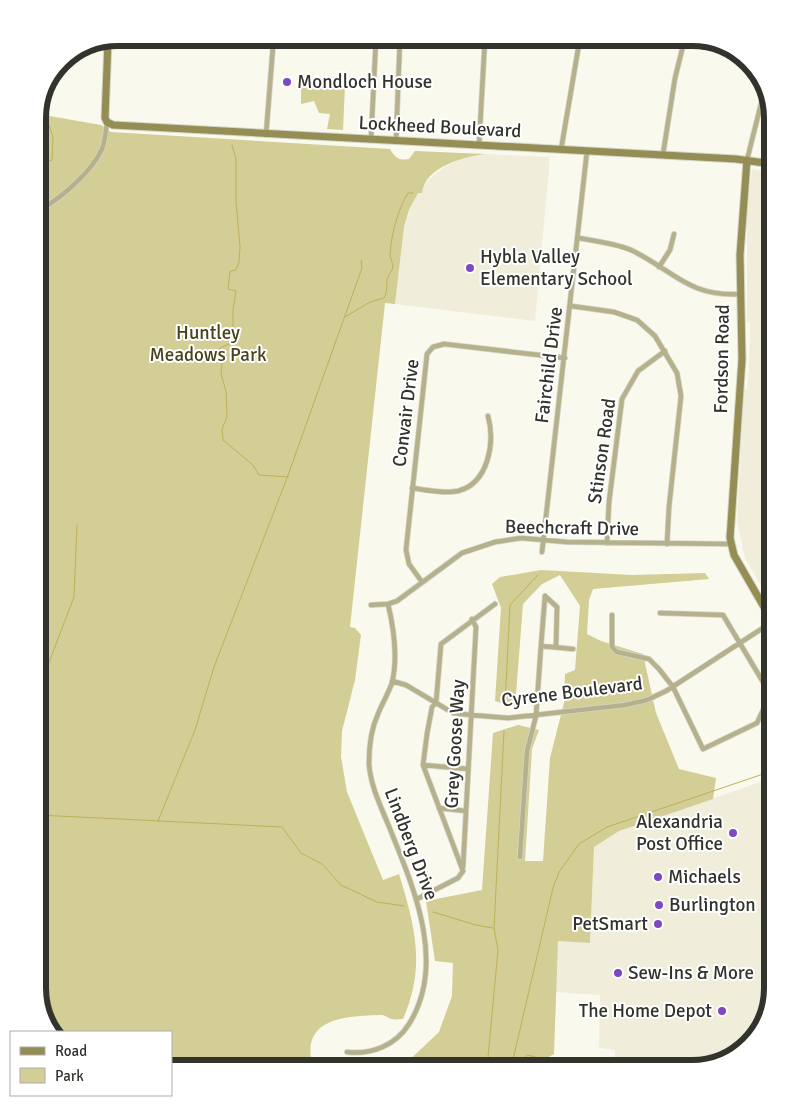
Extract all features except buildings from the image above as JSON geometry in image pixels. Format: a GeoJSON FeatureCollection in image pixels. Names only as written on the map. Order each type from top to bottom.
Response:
{"type":"FeatureCollection","features":[{"type":"Feature","properties":{"kind":"street"},"geometry":{"type":"LineString","coordinates":[[266,135],[273,46]]}},
{"type":"Feature","properties":{"kind":"street"},"geometry":{"type":"LineString","coordinates":[[371,139],[376,46]]}},
{"type":"Feature","properties":{"kind":"street"},"geometry":{"type":"LineString","coordinates":[[396,140],[400,46]]}},
{"type":"Feature","properties":{"kind":"street"},"geometry":{"type":"LineString","coordinates":[[478,145],[484,46]]}},
{"type":"Feature","properties":{"kind":"street"},"geometry":{"type":"LineString","coordinates":[[561,150],[579,46]]}},
{"type":"Feature","properties":{"kind":"street"},"geometry":{"type":"LineString","coordinates":[[663,154],[675,78],[683,46]]}},
{"type":"Feature","properties":{"kind":"street"},"geometry":{"type":"LineString","coordinates":[[46,205],[67,191],[98,155],[104,142],[107,122],[105,115],[108,47]]}},
{"type":"Feature","properties":{"kind":"street","name":"Fordson Road"},"geometry":{"type":"LineString","coordinates":[[761,100],[747,160],[740,234],[742,359],[730,524],[731,544],[739,565],[764,608]]}},
{"type":"Feature","properties":{"kind":"street","name":"Lockheed Boulevard"},"geometry":{"type":"LineString","coordinates":[[107,122],[118,126],[663,154],[764,163]]}},
{"type":"Feature","properties":{"kind":"street","name":"Fairchild Drive"},"geometry":{"type":"LineString","coordinates":[[542,552],[587,151]]}},
{"type":"Feature","properties":{"kind":"street"},"geometry":{"type":"LineString","coordinates":[[659,267],[670,250],[674,234]]}},
{"type":"Feature","properties":{"kind":"street"},"geometry":{"type":"LineString","coordinates":[[578,238],[622,247],[685,284],[701,291],[719,295],[740,294]]}},
{"type":"Feature","properties":{"kind":"street"},"geometry":{"type":"LineString","coordinates":[[571,306],[614,312],[632,317],[650,330],[665,351],[676,373],[681,396],[669,507],[668,544]]}},
{"type":"Feature","properties":{"kind":"street","name":"Convair Drive"},"geometry":{"type":"LineString","coordinates":[[422,582],[409,564],[406,554],[426,358],[430,350],[444,344],[565,358]]}},
{"type":"Feature","properties":{"kind":"street","name":"Stinson Road"},"geometry":{"type":"LineString","coordinates":[[607,543],[622,399],[638,371],[665,351]]}},
{"type":"Feature","properties":{"kind":"street"},"geometry":{"type":"LineString","coordinates":[[412,488],[453,492],[468,487],[478,479],[486,464],[488,454],[491,427],[488,416]]}},
{"type":"Feature","properties":{"kind":"street","name":"Beechcraft Drive"},"geometry":{"type":"LineString","coordinates":[[371,605],[388,604],[403,597],[462,553],[478,546],[521,538],[607,543],[731,544]]}},
{"type":"Feature","properties":{"kind":"street"},"geometry":{"type":"LineString","coordinates":[[520,857],[527,750],[536,716],[545,596],[557,607],[556,647]]}},
{"type":"Feature","properties":{"kind":"street","name":"Lindberg Drive"},"geometry":{"type":"LineString","coordinates":[[347,1052],[366,1052],[389,1045],[404,1031],[421,997],[425,961],[422,915],[374,789],[369,765],[374,727],[392,681],[394,649],[388,604]]}},
{"type":"Feature","properties":{"kind":"street"},"geometry":{"type":"LineString","coordinates":[[417,899],[458,878],[463,871],[423,766],[432,708],[436,703],[441,644],[495,604]]}},
{"type":"Feature","properties":{"kind":"street"},"geometry":{"type":"LineString","coordinates":[[660,613],[723,615],[764,684]]}},
{"type":"Feature","properties":{"kind":"street"},"geometry":{"type":"LineString","coordinates":[[612,615],[612,647],[617,652],[649,659],[673,687],[703,749],[757,723],[764,708]]}},
{"type":"Feature","properties":{"kind":"street","name":"Grey Goose Way"},"geometry":{"type":"LineString","coordinates":[[463,871],[476,627],[472,620]]}},
{"type":"Feature","properties":{"kind":"street","name":"Cyrene Boulevard"},"geometry":{"type":"LineString","coordinates":[[392,681],[406,685],[453,713],[508,718],[536,716],[647,700],[673,687],[764,627]]}},
{"type":"Feature","properties":{"kind":"street"},"geometry":{"type":"LineString","coordinates":[[541,646],[573,648]]}},
{"type":"Feature","properties":{"kind":"street"},"geometry":{"type":"LineString","coordinates":[[423,766],[468,769]]}},
{"type":"Feature","properties":{"kind":"street"},"geometry":{"type":"LineString","coordinates":[[439,808],[466,811]]}},
{"type":"Feature","properties":{"kind":"shaded area","name":"Hybla Valley Elementary School"},"geometry":{"type":"Polygon","coordinates":[[[485,154],[550,157],[535,321],[395,304],[404,227],[415,197],[429,179],[443,168],[458,160],[485,154]]]}},
{"type":"Feature","properties":{"kind":"shaded area"},"geometry":{"type":"Polygon","coordinates":[[[752,169],[764,171],[764,591],[745,558],[737,522],[744,390],[747,389],[749,371],[750,322],[747,322],[747,222],[745,222],[752,169]]]}},
{"type":"Feature","properties":{"kind":"shaded area"},"geometry":{"type":"Polygon","coordinates":[[[764,781],[763,997],[758,1015],[749,1032],[728,1050],[711,1057],[692,1060],[614,1060],[615,1050],[599,1048],[600,995],[555,992],[558,941],[590,943],[594,847],[619,831],[764,781]]]}},
{"type":"Feature","properties":{"kind":"green space"},"geometry":{"type":"Polygon","coordinates":[[[301,83],[345,85],[343,130],[327,129],[330,114],[319,113],[314,101],[301,104],[301,83]]]}},
{"type":"Feature","properties":{"kind":"green space","name":"Huntley Meadows Park"},"geometry":{"type":"Polygon","coordinates":[[[46,115],[101,125],[111,132],[390,149],[396,157],[403,160],[409,159],[415,151],[485,154],[446,165],[430,176],[422,193],[418,193],[409,210],[404,227],[395,304],[385,303],[350,627],[355,628],[361,635],[355,680],[342,731],[341,757],[347,792],[383,880],[399,874],[410,911],[416,946],[414,982],[403,1019],[393,1019],[381,1015],[353,1017],[328,1023],[319,1030],[313,1039],[310,1051],[312,1060],[172,1060],[172,1031],[60,1031],[49,1007],[46,988],[46,115]]]}},
{"type":"Feature","properties":{"kind":"green space"},"geometry":{"type":"Polygon","coordinates":[[[541,570],[632,575],[705,573],[709,579],[593,589],[589,600],[587,634],[601,641],[643,654],[656,713],[679,769],[716,778],[713,799],[619,831],[594,847],[590,943],[558,941],[554,1054],[543,1060],[409,1060],[439,1032],[452,996],[453,963],[435,961],[426,901],[482,890],[493,733],[518,725],[539,730],[532,749],[525,861],[543,861],[550,758],[564,703],[565,674],[575,670],[580,606],[560,575],[542,584],[523,604],[515,707],[495,701],[501,608],[492,584],[500,577],[541,570]]]}},
{"type":"Feature","properties":{"kind":"waterway"},"geometry":{"type":"LineString","coordinates":[[46,171],[47,162],[52,160],[53,137],[49,125]]}},
{"type":"Feature","properties":{"kind":"waterway"},"geometry":{"type":"LineString","coordinates":[[232,145],[236,159],[236,202],[240,246],[239,262],[236,270],[230,271],[228,289],[236,291],[233,310],[233,342],[220,348],[217,356],[222,363],[221,374],[226,391],[227,417],[222,429],[223,440],[253,465],[259,475],[288,477]]}},
{"type":"Feature","properties":{"kind":"waterway"},"geometry":{"type":"LineString","coordinates":[[345,317],[370,302],[384,298],[387,280],[393,268],[390,255],[396,222],[408,193],[413,193]]}},
{"type":"Feature","properties":{"kind":"waterway"},"geometry":{"type":"LineString","coordinates":[[158,821],[195,730],[214,667],[287,478],[362,268],[361,260]]}},
{"type":"Feature","properties":{"kind":"waterway"},"geometry":{"type":"LineString","coordinates":[[46,670],[74,597],[77,525]]}},
{"type":"Feature","properties":{"kind":"waterway"},"geometry":{"type":"LineString","coordinates":[[505,706],[510,605],[538,575]]}},
{"type":"Feature","properties":{"kind":"waterway"},"geometry":{"type":"LineString","coordinates":[[488,1060],[498,950],[494,928],[504,731]]}},
{"type":"Feature","properties":{"kind":"waterway"},"geometry":{"type":"LineString","coordinates":[[513,1060],[553,888],[559,872],[579,844],[607,827],[764,774]]}},
{"type":"Feature","properties":{"kind":"waterway"},"geometry":{"type":"LineString","coordinates":[[46,815],[282,827],[301,853],[322,864],[341,885],[377,902],[404,906]]}},
{"type":"Feature","properties":{"kind":"waterway"},"geometry":{"type":"LineString","coordinates":[[433,912],[493,928]]}},
{"type":"Feature","properties":{"kind":"waterway"},"geometry":{"type":"LineString","coordinates":[[523,1060],[527,1055],[548,1060]]}},
{"type":"Feature","properties":{"kind":"place","name":"Mondloch House"},"geometry":{"type":"Point","coordinates":[287,82]}},
{"type":"Feature","properties":{"kind":"place","name":"Hybla Valley Elementary School"},"geometry":{"type":"Point","coordinates":[470,268]}},
{"type":"Feature","properties":{"kind":"place","name":"Alexandria Post Office"},"geometry":{"type":"Point","coordinates":[733,833]}},
{"type":"Feature","properties":{"kind":"place","name":"Michaels"},"geometry":{"type":"Point","coordinates":[658,877]}},
{"type":"Feature","properties":{"kind":"place","name":"Burlington"},"geometry":{"type":"Point","coordinates":[659,905]}},
{"type":"Feature","properties":{"kind":"place","name":"PetSmart"},"geometry":{"type":"Point","coordinates":[658,924]}},
{"type":"Feature","properties":{"kind":"place","name":"Sew-Ins & More"},"geometry":{"type":"Point","coordinates":[618,973]}},
{"type":"Feature","properties":{"kind":"place","name":"The Home Depot"},"geometry":{"type":"Point","coordinates":[722,1011]}}]}
